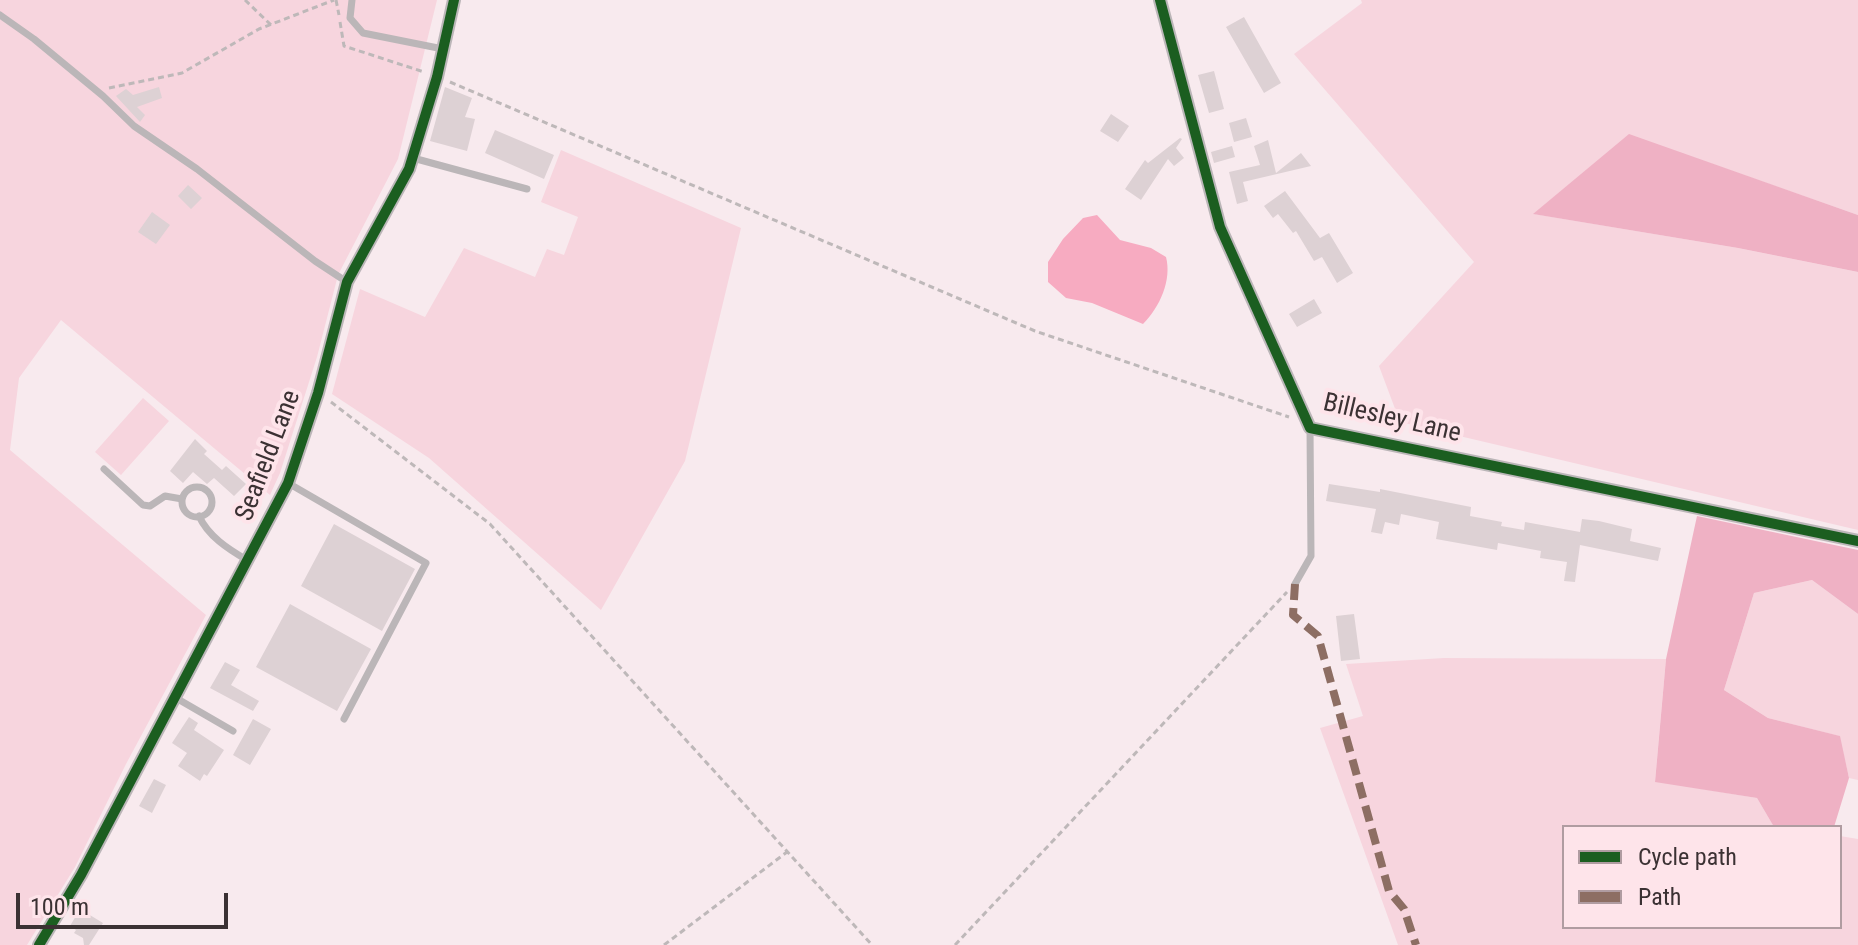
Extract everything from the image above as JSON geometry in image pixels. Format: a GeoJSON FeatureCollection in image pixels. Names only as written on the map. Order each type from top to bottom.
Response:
{"type":"FeatureCollection","features":[{"type":"Feature","properties":{"kind":"street","name":"Seafield Lane"},"geometry":{"type":"LineString","coordinates":[[39,945],[81,875],[288,483],[318,393],[347,282],[413,158],[437,77],[454,0]]}},
{"type":"Feature","properties":{"kind":"street","name":"Billesley Lane"},"geometry":{"type":"LineString","coordinates":[[1160,0],[1220,227],[1309,426],[1858,541]]}},
{"type":"Feature","properties":{"kind":"lane"},"geometry":{"type":"LineString","coordinates":[[352,0],[350,18],[363,33],[443,49]]}},
{"type":"Feature","properties":{"kind":"lane"},"geometry":{"type":"LineString","coordinates":[[0,15],[97,90],[134,126],[197,169],[315,261],[347,282]]}},
{"type":"Feature","properties":{"kind":"lane"},"geometry":{"type":"LineString","coordinates":[[413,158],[527,189]]}},
{"type":"Feature","properties":{"kind":"lane"},"geometry":{"type":"LineString","coordinates":[[1295,584],[1311,556],[1309,426]]}},
{"type":"Feature","properties":{"kind":"lane"},"geometry":{"type":"LineString","coordinates":[[104,469],[143,505],[150,506],[165,496],[182,499]]}},
{"type":"Feature","properties":{"kind":"lane"},"geometry":{"type":"LineString","coordinates":[[288,483],[426,563],[344,719]]}},
{"type":"Feature","properties":{"kind":"lane"},"geometry":{"type":"LineString","coordinates":[[199,516],[210,508],[211,499],[207,490],[193,487],[182,499],[185,511],[199,516],[204,527],[231,551],[249,561]]}},
{"type":"Feature","properties":{"kind":"lane"},"geometry":{"type":"LineString","coordinates":[[176,698],[233,731]]}},
{"type":"Feature","properties":{"kind":"path"},"geometry":{"type":"LineString","coordinates":[[245,0],[271,25]]}},
{"type":"Feature","properties":{"kind":"path"},"geometry":{"type":"LineString","coordinates":[[97,90],[182,73],[271,25],[335,0],[344,46],[437,77],[1035,331],[1309,426]]}},
{"type":"Feature","properties":{"kind":"path"},"geometry":{"type":"LineString","coordinates":[[318,393],[490,524],[872,945]]}},
{"type":"Feature","properties":{"kind":"path"},"geometry":{"type":"LineString","coordinates":[[955,945],[1295,584]]}},
{"type":"Feature","properties":{"kind":"path"},"geometry":{"type":"LineString","coordinates":[[664,945],[787,852]]}},
{"type":"Feature","properties":{"kind":"shaded area"},"geometry":{"type":"Polygon","coordinates":[[[0,0],[437,0],[398,159],[338,275],[317,357],[270,495],[61,320],[19,378],[10,450],[206,615],[75,867],[27,945],[0,945],[0,0]]]}},
{"type":"Feature","properties":{"kind":"shaded area"},"geometry":{"type":"Polygon","coordinates":[[[1361,0],[1858,0],[1858,215],[1629,135],[1534,214],[1738,248],[1858,272],[1858,530],[1400,422],[1379,366],[1474,262],[1294,54],[1362,3],[1361,0]]]}},
{"type":"Feature","properties":{"kind":"shaded area"},"geometry":{"type":"Polygon","coordinates":[[[1629,134],[1858,215],[1858,272],[1738,248],[1533,214],[1629,134]]]}},
{"type":"Feature","properties":{"kind":"shaded area"},"geometry":{"type":"Polygon","coordinates":[[[561,150],[741,228],[685,461],[601,610],[429,458],[332,394],[360,289],[425,317],[464,248],[535,277],[547,249],[564,255],[578,217],[541,202],[561,150]]]}},
{"type":"Feature","properties":{"kind":"shaded area"},"geometry":{"type":"Polygon","coordinates":[[[1097,215],[1120,240],[1151,248],[1166,257],[1167,275],[1163,293],[1155,310],[1143,324],[1092,303],[1066,298],[1048,282],[1048,262],[1063,239],[1083,218],[1097,215]]]}},
{"type":"Feature","properties":{"kind":"shaded area"},"geometry":{"type":"Polygon","coordinates":[[[143,398],[169,421],[121,475],[95,452],[143,398]]]}},
{"type":"Feature","properties":{"kind":"shaded area"},"geometry":{"type":"Polygon","coordinates":[[[1697,516],[1858,550],[1858,614],[1812,580],[1754,593],[1724,690],[1768,718],[1840,736],[1849,778],[1835,825],[1773,825],[1757,798],[1655,782],[1666,659],[1697,516]]]}},
{"type":"Feature","properties":{"kind":"shaded area"},"geometry":{"type":"Polygon","coordinates":[[[1812,580],[1858,614],[1858,780],[1849,778],[1839,736],[1768,718],[1724,690],[1754,593],[1812,580]]]}},
{"type":"Feature","properties":{"kind":"shaded area"},"geometry":{"type":"Polygon","coordinates":[[[1444,658],[1666,659],[1655,781],[1757,798],[1773,825],[1562,825],[1562,929],[1842,929],[1842,836],[1858,839],[1858,945],[1398,945],[1320,728],[1363,716],[1346,664],[1444,658]]]}},
{"type":"Feature","properties":{"kind":"building"},"geometry":{"type":"Polygon","coordinates":[[[1244,17],[1281,83],[1264,93],[1226,27],[1244,17]]]}},
{"type":"Feature","properties":{"kind":"building"},"geometry":{"type":"Polygon","coordinates":[[[1214,71],[1224,109],[1209,113],[1198,75],[1214,71]]]}},
{"type":"Feature","properties":{"kind":"building"},"geometry":{"type":"Polygon","coordinates":[[[159,87],[162,98],[137,107],[145,115],[140,122],[116,96],[126,89],[133,95],[159,87]]]}},
{"type":"Feature","properties":{"kind":"building"},"geometry":{"type":"Polygon","coordinates":[[[445,87],[472,98],[465,117],[475,119],[467,151],[430,141],[445,87]]]}},
{"type":"Feature","properties":{"kind":"building"},"geometry":{"type":"Polygon","coordinates":[[[1111,114],[1129,126],[1118,142],[1100,131],[1111,114]]]}},
{"type":"Feature","properties":{"kind":"building"},"geometry":{"type":"Polygon","coordinates":[[[1246,118],[1252,137],[1234,142],[1229,123],[1246,118]]]}},
{"type":"Feature","properties":{"kind":"building"},"geometry":{"type":"Polygon","coordinates":[[[495,130],[554,155],[544,179],[485,153],[495,130]]]}},
{"type":"Feature","properties":{"kind":"building"},"geometry":{"type":"Polygon","coordinates":[[[1180,138],[1176,148],[1184,158],[1174,166],[1168,159],[1141,200],[1125,189],[1145,160],[1148,163],[1180,138]]]}},
{"type":"Feature","properties":{"kind":"building"},"geometry":{"type":"Polygon","coordinates":[[[1268,140],[1276,173],[1301,153],[1311,166],[1243,182],[1248,201],[1237,204],[1229,172],[1260,165],[1254,146],[1268,140]]]}},
{"type":"Feature","properties":{"kind":"building"},"geometry":{"type":"Polygon","coordinates":[[[1232,146],[1235,157],[1214,163],[1211,152],[1232,146]]]}},
{"type":"Feature","properties":{"kind":"building"},"geometry":{"type":"Polygon","coordinates":[[[188,185],[202,198],[191,209],[178,196],[188,185]]]}},
{"type":"Feature","properties":{"kind":"building"},"geometry":{"type":"Polygon","coordinates":[[[1285,191],[1320,238],[1329,233],[1353,273],[1337,283],[1322,257],[1314,261],[1296,231],[1293,233],[1278,214],[1273,218],[1264,206],[1285,191]]]}},
{"type":"Feature","properties":{"kind":"building"},"geometry":{"type":"Polygon","coordinates":[[[152,212],[170,225],[156,244],[138,232],[152,212]]]}},
{"type":"Feature","properties":{"kind":"building"},"geometry":{"type":"Polygon","coordinates":[[[1314,299],[1322,313],[1297,327],[1289,314],[1314,299]]]}},
{"type":"Feature","properties":{"kind":"building"},"geometry":{"type":"Polygon","coordinates":[[[195,439],[207,451],[204,454],[222,470],[226,466],[246,484],[234,496],[214,478],[207,484],[193,472],[183,483],[170,471],[195,439]]]}},
{"type":"Feature","properties":{"kind":"building"},"geometry":{"type":"Polygon","coordinates":[[[1329,484],[1380,492],[1380,489],[1471,507],[1470,516],[1524,530],[1525,522],[1580,532],[1582,519],[1599,521],[1632,529],[1630,541],[1661,548],[1658,561],[1580,545],[1575,582],[1564,581],[1567,562],[1540,558],[1541,551],[1498,543],[1497,550],[1436,539],[1439,522],[1401,514],[1399,525],[1385,522],[1382,534],[1371,532],[1376,509],[1326,501],[1329,484]]]}},
{"type":"Feature","properties":{"kind":"building"},"geometry":{"type":"Polygon","coordinates":[[[334,524],[415,569],[382,631],[301,586],[334,524]]]}},
{"type":"Feature","properties":{"kind":"building"},"geometry":{"type":"Polygon","coordinates":[[[290,604],[371,649],[337,711],[256,667],[290,604]]]}},
{"type":"Feature","properties":{"kind":"building"},"geometry":{"type":"Polygon","coordinates":[[[1354,614],[1360,659],[1341,661],[1336,616],[1354,614]]]}},
{"type":"Feature","properties":{"kind":"building"},"geometry":{"type":"Polygon","coordinates":[[[225,662],[240,670],[231,685],[259,701],[253,711],[210,688],[225,662]]]}},
{"type":"Feature","properties":{"kind":"building"},"geometry":{"type":"Polygon","coordinates":[[[189,717],[198,723],[194,730],[224,750],[207,776],[204,774],[200,781],[178,766],[187,753],[172,743],[189,717]]]}},
{"type":"Feature","properties":{"kind":"building"},"geometry":{"type":"Polygon","coordinates":[[[253,719],[271,729],[250,765],[233,755],[253,719]]]}},
{"type":"Feature","properties":{"kind":"building"},"geometry":{"type":"Polygon","coordinates":[[[154,779],[166,785],[152,813],[139,806],[154,779]]]}},
{"type":"Feature","properties":{"kind":"building"},"geometry":{"type":"Polygon","coordinates":[[[80,909],[103,923],[89,945],[84,945],[83,938],[74,933],[76,930],[70,926],[80,909]]]}},
{"type":"Feature","properties":{"kind":"marked path"},"geometry":{"type":"LineString","coordinates":[[1295,584],[1293,615],[1318,636],[1389,891],[1404,909],[1416,945]]}},
{"type":"Feature","properties":{"kind":"cycle path"},"geometry":{"type":"LineString","coordinates":[[39,945],[81,875],[288,483],[318,393],[347,282],[409,169],[437,77],[454,0]]}},
{"type":"Feature","properties":{"kind":"cycle path"},"geometry":{"type":"LineString","coordinates":[[1160,0],[1220,227],[1310,428],[1858,541]]}}]}
